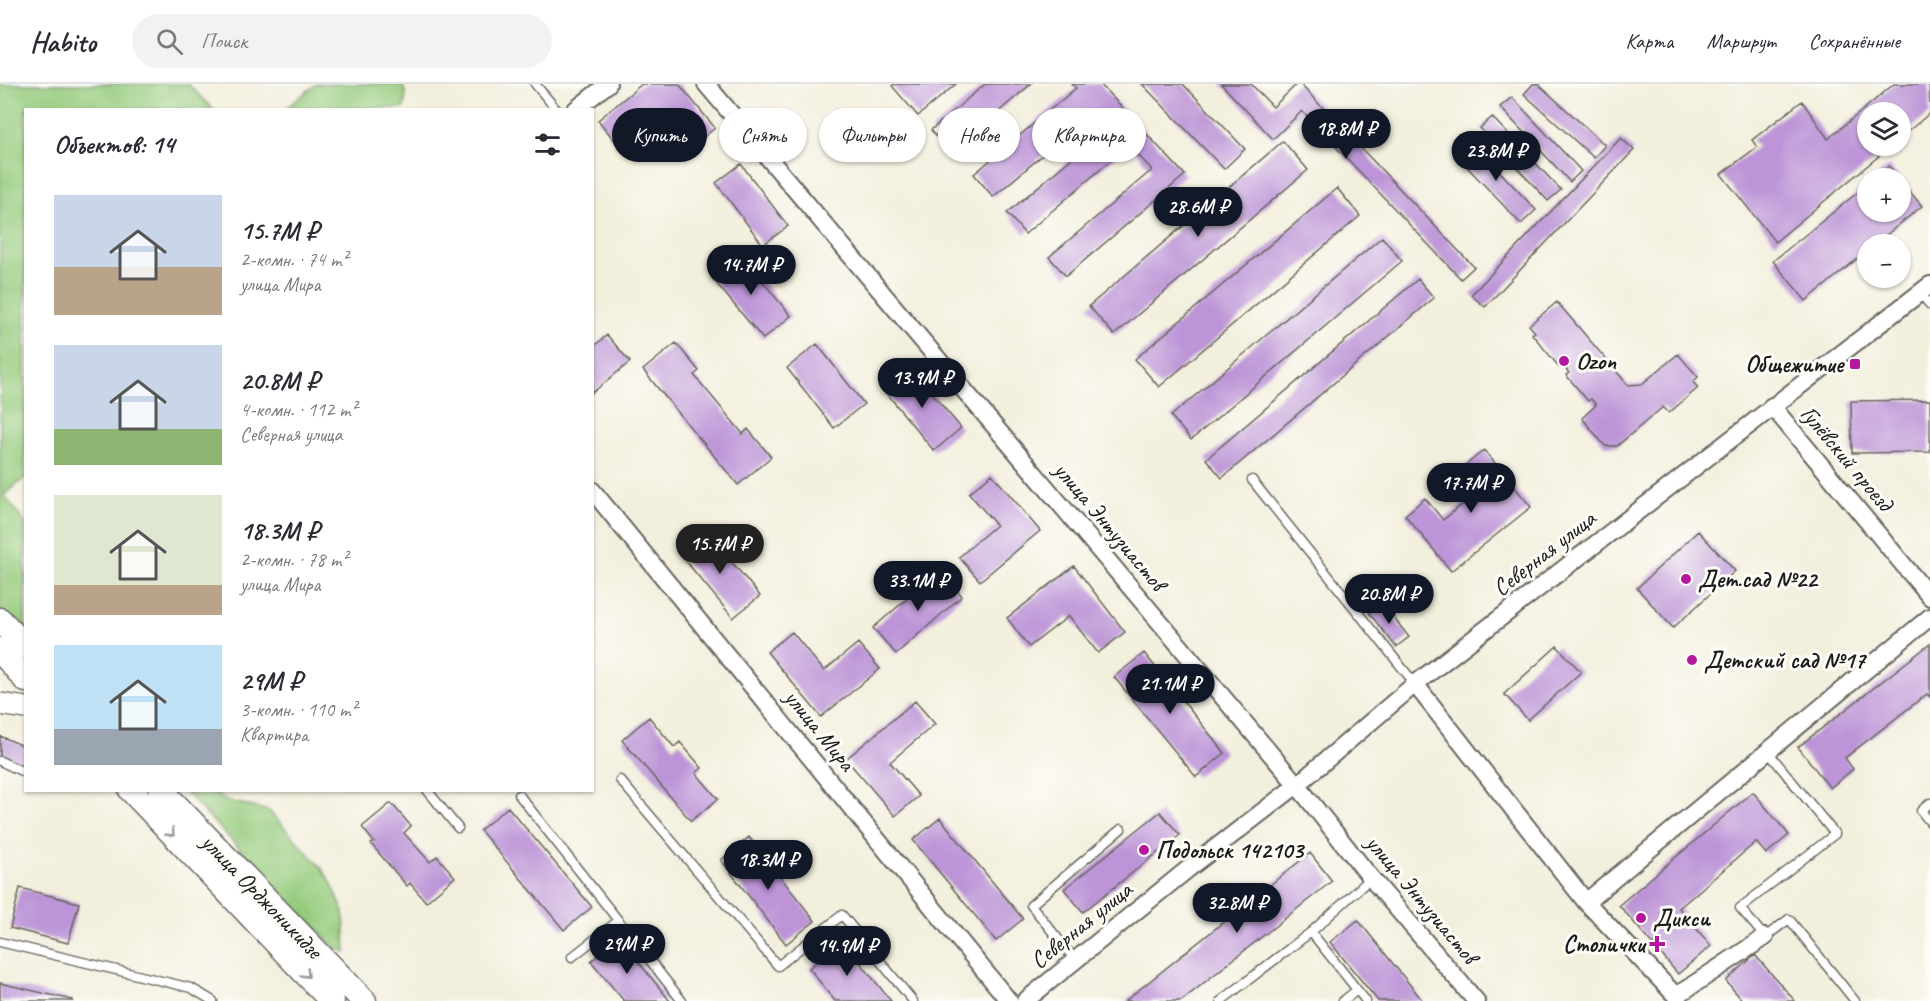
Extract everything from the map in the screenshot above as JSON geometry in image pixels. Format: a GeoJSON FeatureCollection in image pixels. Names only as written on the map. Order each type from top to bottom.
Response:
{"type":"FeatureCollection","features":[{"type":"Feature","properties":{"kind":"main road"},"geometry":{"type":"LineString","coordinates":[[0,620],[24,646]]}},
{"type":"Feature","properties":{"kind":"main road"},"geometry":{"type":"LineString","coordinates":[[0,650],[24,678]]}},
{"type":"Feature","properties":{"kind":"main road","name":"улица Орджоникидзе"},"geometry":{"type":"LineString","coordinates":[[145,793],[332,1001]]}},
{"type":"Feature","properties":{"kind":"main road","name":"улица Орджоникидзе"},"geometry":{"type":"LineString","coordinates":[[145,793],[363,1001]]}},
{"type":"Feature","properties":{"kind":"street"},"geometry":{"type":"LineString","coordinates":[[578,108],[608,84]]}},
{"type":"Feature","properties":{"kind":"street","name":"улица Энтузиастов"},"geometry":{"type":"LineString","coordinates":[[706,84],[1297,785],[1371,878],[1476,1001]]}},
{"type":"Feature","properties":{"kind":"street","name":"Северная улица"},"geometry":{"type":"LineString","coordinates":[[1025,1001],[1188,869],[1297,785],[1414,684],[1773,406],[1927,294]]}},
{"type":"Feature","properties":{"kind":"street","name":"Гулёвский проезд"},"geometry":{"type":"LineString","coordinates":[[1773,406],[1930,597]]}},
{"type":"Feature","properties":{"kind":"street","name":"улица Мира"},"geometry":{"type":"LineString","coordinates":[[594,492],[1009,1001]]}},
{"type":"Feature","properties":{"kind":"street"},"geometry":{"type":"LineString","coordinates":[[1586,902],[1769,753],[1930,617]]}},
{"type":"Feature","properties":{"kind":"street"},"geometry":{"type":"LineString","coordinates":[[0,650],[0,667]]}},
{"type":"Feature","properties":{"kind":"street"},"geometry":{"type":"LineString","coordinates":[[1414,684],[1586,902],[1676,996],[1765,937]]}},
{"type":"Feature","properties":{"kind":"street"},"geometry":{"type":"LineString","coordinates":[[0,704],[24,708]]}},
{"type":"Feature","properties":{"kind":"lane"},"geometry":{"type":"LineString","coordinates":[[535,84],[555,108]]}},
{"type":"Feature","properties":{"kind":"lane"},"geometry":{"type":"LineString","coordinates":[[1252,480],[1414,684]]}},
{"type":"Feature","properties":{"kind":"lane"},"geometry":{"type":"LineString","coordinates":[[1769,753],[1835,834],[1740,908],[1765,937],[1789,919],[1855,1001]]}},
{"type":"Feature","properties":{"kind":"lane"},"geometry":{"type":"LineString","coordinates":[[0,761],[24,772]]}},
{"type":"Feature","properties":{"kind":"lane"},"geometry":{"type":"LineString","coordinates":[[620,780],[778,966],[842,915],[913,1001]]}},
{"type":"Feature","properties":{"kind":"lane"},"geometry":{"type":"LineString","coordinates":[[429,792],[458,828]]}},
{"type":"Feature","properties":{"kind":"lane"},"geometry":{"type":"LineString","coordinates":[[519,795],[682,1001]]}},
{"type":"Feature","properties":{"kind":"lane"},"geometry":{"type":"LineString","coordinates":[[1930,803],[1921,811],[1930,822]]}},
{"type":"Feature","properties":{"kind":"lane"},"geometry":{"type":"LineString","coordinates":[[1075,960],[1031,905],[1121,829]]}},
{"type":"Feature","properties":{"kind":"lane"},"geometry":{"type":"LineString","coordinates":[[1221,1001],[1311,932],[1371,878]]}},
{"type":"Feature","properties":{"kind":"lane"},"geometry":{"type":"LineString","coordinates":[[572,957],[618,921]]}},
{"type":"Feature","properties":{"kind":"lane"},"geometry":{"type":"LineString","coordinates":[[1311,932],[1366,1001]]}},
{"type":"Feature","properties":{"kind":"lane"},"geometry":{"type":"LineString","coordinates":[[0,942],[191,988],[213,1001]]}},
{"type":"Feature","properties":{"kind":"lane"},"geometry":{"type":"LineString","coordinates":[[1343,1001],[1357,990]]}},
{"type":"Feature","properties":{"kind":"green space"},"geometry":{"type":"Polygon","coordinates":[[[0,84],[188,84],[212,108],[24,108],[24,479],[4,495],[24,522],[24,637],[0,609],[0,84]]]}},
{"type":"Feature","properties":{"kind":"green space"},"geometry":{"type":"Polygon","coordinates":[[[316,84],[402,84],[406,94],[404,108],[286,108],[316,84]]]}},
{"type":"Feature","properties":{"kind":"green space"},"geometry":{"type":"Polygon","coordinates":[[[185,792],[215,792],[222,799],[269,811],[330,880],[344,912],[346,953],[332,945],[185,792]]]}},
{"type":"Feature","properties":{"kind":"building"},"geometry":{"type":"Polygon","coordinates":[[[642,84],[679,84],[699,108],[613,108],[642,84]]]}},
{"type":"Feature","properties":{"kind":"building"},"geometry":{"type":"Polygon","coordinates":[[[895,84],[956,84],[926,109],[911,108],[892,86],[895,84]]]}},
{"type":"Feature","properties":{"kind":"building"},"geometry":{"type":"Polygon","coordinates":[[[985,84],[1031,84],[1003,108],[957,108],[985,84]]]}},
{"type":"Feature","properties":{"kind":"building"},"geometry":{"type":"Polygon","coordinates":[[[1072,84],[1100,84],[1122,108],[1052,108],[1076,88],[1072,84]]]}},
{"type":"Feature","properties":{"kind":"building"},"geometry":{"type":"Polygon","coordinates":[[[1142,84],[1183,84],[1245,149],[1224,169],[1142,84]]]}},
{"type":"Feature","properties":{"kind":"building"},"geometry":{"type":"Polygon","coordinates":[[[1221,84],[1251,84],[1273,107],[1297,84],[1300,84],[1474,267],[1461,279],[1302,111],[1273,139],[1221,84]]]}},
{"type":"Feature","properties":{"kind":"building"},"geometry":{"type":"Polygon","coordinates":[[[1533,84],[1538,84],[1605,145],[1594,158],[1524,94],[1533,84]]]}},
{"type":"Feature","properties":{"kind":"building"},"geometry":{"type":"Polygon","coordinates":[[[1894,84],[1929,84],[1930,113],[1911,129],[1911,102],[1872,102],[1894,84]]]}},
{"type":"Feature","properties":{"kind":"building"},"geometry":{"type":"Polygon","coordinates":[[[1512,97],[1581,171],[1570,182],[1500,107],[1512,97]]]}},
{"type":"Feature","properties":{"kind":"building"},"geometry":{"type":"Polygon","coordinates":[[[1802,101],[1828,139],[1857,115],[1857,156],[1879,156],[1864,168],[1857,168],[1857,174],[1775,242],[1721,174],[1757,147],[1752,140],[1802,101]]]}},
{"type":"Feature","properties":{"kind":"building"},"geometry":{"type":"Polygon","coordinates":[[[612,109],[612,137],[598,120],[612,109]]]}},
{"type":"Feature","properties":{"kind":"building"},"geometry":{"type":"Polygon","coordinates":[[[1492,117],[1561,190],[1548,201],[1480,128],[1492,117]]]}},
{"type":"Feature","properties":{"kind":"building"},"geometry":{"type":"Polygon","coordinates":[[[707,118],[715,128],[707,135],[707,118]]]}},
{"type":"Feature","properties":{"kind":"building"},"geometry":{"type":"Polygon","coordinates":[[[938,124],[938,138],[931,130],[938,124]]]}},
{"type":"Feature","properties":{"kind":"building"},"geometry":{"type":"Polygon","coordinates":[[[1032,125],[1032,162],[1034,162],[993,197],[974,174],[988,162],[1020,162],[1020,135],[1032,125]]]}},
{"type":"Feature","properties":{"kind":"building"},"geometry":{"type":"Polygon","coordinates":[[[1146,133],[1185,175],[1066,276],[1049,257],[1152,170],[1145,162],[1146,133]]]}},
{"type":"Feature","properties":{"kind":"building"},"geometry":{"type":"Polygon","coordinates":[[[1621,138],[1634,150],[1485,307],[1471,295],[1621,138]]]}},
{"type":"Feature","properties":{"kind":"building"},"geometry":{"type":"Polygon","coordinates":[[[1470,140],[1536,210],[1521,224],[1455,154],[1470,140]]]}},
{"type":"Feature","properties":{"kind":"building"},"geometry":{"type":"Polygon","coordinates":[[[1283,141],[1308,170],[1114,335],[1089,306],[1283,141]]]}},
{"type":"Feature","properties":{"kind":"building"},"geometry":{"type":"Polygon","coordinates":[[[1067,162],[1109,162],[1025,234],[1007,213],[1067,162]]]}},
{"type":"Feature","properties":{"kind":"building"},"geometry":{"type":"Polygon","coordinates":[[[741,164],[788,226],[763,245],[716,183],[741,164]]]}},
{"type":"Feature","properties":{"kind":"building"},"geometry":{"type":"Polygon","coordinates":[[[1337,188],[1360,216],[1159,387],[1135,359],[1337,188]]]}},
{"type":"Feature","properties":{"kind":"building"},"geometry":{"type":"Polygon","coordinates":[[[1857,193],[1857,222],[1902,222],[1887,234],[1857,234],[1857,259],[1806,301],[1773,261],[1857,193]]]}},
{"type":"Feature","properties":{"kind":"building"},"geometry":{"type":"Polygon","coordinates":[[[1911,193],[1922,206],[1911,215],[1911,193]]]}},
{"type":"Feature","properties":{"kind":"building"},"geometry":{"type":"Polygon","coordinates":[[[1382,237],[1402,261],[1191,440],[1171,416],[1382,237]]]}},
{"type":"Feature","properties":{"kind":"building"},"geometry":{"type":"Polygon","coordinates":[[[739,253],[791,316],[763,339],[711,277],[739,253]]]}},
{"type":"Feature","properties":{"kind":"building"},"geometry":{"type":"Polygon","coordinates":[[[1418,279],[1434,298],[1222,478],[1206,459],[1418,279]]]}},
{"type":"Feature","properties":{"kind":"building"},"geometry":{"type":"Polygon","coordinates":[[[1557,302],[1628,385],[1642,384],[1678,354],[1698,377],[1693,382],[1698,388],[1669,413],[1663,407],[1617,446],[1605,446],[1582,418],[1596,405],[1591,399],[1588,401],[1566,375],[1569,373],[1562,364],[1559,367],[1532,334],[1535,332],[1529,325],[1557,302]]]}},
{"type":"Feature","properties":{"kind":"building"},"geometry":{"type":"Polygon","coordinates":[[[607,335],[630,362],[594,391],[594,346],[607,335]]]}},
{"type":"Feature","properties":{"kind":"building"},"geometry":{"type":"Polygon","coordinates":[[[676,343],[699,371],[694,375],[743,434],[748,429],[771,457],[738,485],[643,370],[676,343]]]}},
{"type":"Feature","properties":{"kind":"building"},"geometry":{"type":"Polygon","coordinates":[[[817,344],[864,404],[834,428],[787,368],[817,344]]]}},
{"type":"Feature","properties":{"kind":"building"},"geometry":{"type":"Polygon","coordinates":[[[910,367],[961,428],[934,451],[883,389],[910,367]]]}},
{"type":"Feature","properties":{"kind":"building"},"geometry":{"type":"Polygon","coordinates":[[[1930,400],[1930,452],[1852,453],[1851,401],[1930,400]]]}},
{"type":"Feature","properties":{"kind":"building"},"geometry":{"type":"Polygon","coordinates":[[[1484,450],[1531,507],[1451,571],[1405,515],[1425,498],[1443,520],[1479,491],[1461,469],[1484,450]]]}},
{"type":"Feature","properties":{"kind":"building"},"geometry":{"type":"Polygon","coordinates":[[[992,474],[1040,531],[980,581],[959,557],[996,525],[969,493],[992,474]]]}},
{"type":"Feature","properties":{"kind":"building","name":"Дет.сад №22"},"geometry":{"type":"Polygon","coordinates":[[[1698,531],[1735,571],[1673,628],[1637,588],[1698,531]]]}},
{"type":"Feature","properties":{"kind":"building"},"geometry":{"type":"Polygon","coordinates":[[[707,532],[760,596],[733,618],[680,554],[707,532]]]}},
{"type":"Feature","properties":{"kind":"building"},"geometry":{"type":"Polygon","coordinates":[[[1074,566],[1125,632],[1098,653],[1069,616],[1029,647],[1007,618],[1074,566]]]}},
{"type":"Feature","properties":{"kind":"building"},"geometry":{"type":"Polygon","coordinates":[[[940,570],[962,596],[896,654],[873,628],[940,570]]]}},
{"type":"Feature","properties":{"kind":"building"},"geometry":{"type":"Polygon","coordinates":[[[1382,603],[1409,637],[1396,647],[1369,613],[1382,603]]]}},
{"type":"Feature","properties":{"kind":"building"},"geometry":{"type":"Polygon","coordinates":[[[792,632],[824,671],[858,643],[880,669],[821,717],[767,652],[792,632]]]}},
{"type":"Feature","properties":{"kind":"building"},"geometry":{"type":"Polygon","coordinates":[[[1930,644],[1930,697],[1927,694],[1845,758],[1853,769],[1830,788],[1798,747],[1930,644]]]}},
{"type":"Feature","properties":{"kind":"building"},"geometry":{"type":"Polygon","coordinates":[[[1557,646],[1581,672],[1528,720],[1504,694],[1557,646]]]}},
{"type":"Feature","properties":{"kind":"building"},"geometry":{"type":"Polygon","coordinates":[[[1144,653],[1225,753],[1196,777],[1114,677],[1144,653]]]}},
{"type":"Feature","properties":{"kind":"building"},"geometry":{"type":"Polygon","coordinates":[[[915,701],[935,724],[890,762],[919,796],[895,816],[846,759],[915,701]]]}},
{"type":"Feature","properties":{"kind":"building"},"geometry":{"type":"Polygon","coordinates":[[[649,717],[674,747],[680,742],[702,768],[696,773],[718,799],[691,821],[622,740],[649,717]]]}},
{"type":"Feature","properties":{"kind":"building"},"geometry":{"type":"Polygon","coordinates":[[[0,736],[24,746],[24,768],[0,758],[0,736]]]}},
{"type":"Feature","properties":{"kind":"building"},"geometry":{"type":"Polygon","coordinates":[[[1753,792],[1789,835],[1766,854],[1756,842],[1679,908],[1711,946],[1678,974],[1619,905],[1753,792]]]}},
{"type":"Feature","properties":{"kind":"building"},"geometry":{"type":"Polygon","coordinates":[[[391,803],[411,826],[404,833],[430,862],[437,856],[455,877],[426,902],[410,883],[407,886],[371,844],[374,842],[362,827],[391,803]]]}},
{"type":"Feature","properties":{"kind":"building"},"geometry":{"type":"Polygon","coordinates":[[[508,807],[592,907],[564,930],[480,830],[508,807]]]}},
{"type":"Feature","properties":{"kind":"building"},"geometry":{"type":"Polygon","coordinates":[[[1160,812],[1180,835],[1083,912],[1064,889],[1160,812]]]}},
{"type":"Feature","properties":{"kind":"building"},"geometry":{"type":"Polygon","coordinates":[[[940,818],[1023,919],[996,941],[913,840],[940,818]]]}},
{"type":"Feature","properties":{"kind":"building"},"geometry":{"type":"Polygon","coordinates":[[[749,837],[815,921],[786,944],[721,860],[749,837]]]}},
{"type":"Feature","properties":{"kind":"building"},"geometry":{"type":"Polygon","coordinates":[[[1310,853],[1332,881],[1181,1001],[1125,1001],[1310,853]]]}},
{"type":"Feature","properties":{"kind":"building"},"geometry":{"type":"Polygon","coordinates":[[[20,888],[79,903],[68,943],[10,928],[20,888]]]}},
{"type":"Feature","properties":{"kind":"building"},"geometry":{"type":"Polygon","coordinates":[[[1358,920],[1423,1001],[1378,1001],[1330,942],[1358,920]]]}},
{"type":"Feature","properties":{"kind":"building"},"geometry":{"type":"Polygon","coordinates":[[[619,938],[670,1001],[624,1001],[591,961],[619,938]]]}},
{"type":"Feature","properties":{"kind":"building"},"geometry":{"type":"Polygon","coordinates":[[[843,941],[891,1001],[835,1001],[809,968],[843,941]]]}},
{"type":"Feature","properties":{"kind":"building"},"geometry":{"type":"Polygon","coordinates":[[[1755,955],[1795,1001],[1743,1001],[1726,981],[1755,955]]]}},
{"type":"Feature","properties":{"kind":"building"},"geometry":{"type":"Polygon","coordinates":[[[0,983],[73,1000],[73,1001],[0,1001],[0,983]]]}},
{"type":"Feature","properties":{"kind":"place","name":"Ozon"},"geometry":{"type":"Point","coordinates":[1564,361]}},
{"type":"Feature","properties":{"kind":"place","name":"Общежитие"},"geometry":{"type":"Point","coordinates":[1855,364]}},
{"type":"Feature","properties":{"kind":"place","name":"Дет.сад №22"},"geometry":{"type":"Point","coordinates":[1686,579]}},
{"type":"Feature","properties":{"kind":"place","name":"Детский сад №17"},"geometry":{"type":"Point","coordinates":[1692,660]}},
{"type":"Feature","properties":{"kind":"place","name":"Подольск 142103"},"geometry":{"type":"Point","coordinates":[1144,850]}},
{"type":"Feature","properties":{"kind":"place","name":"Дикси"},"geometry":{"type":"Point","coordinates":[1641,918]}},
{"type":"Feature","properties":{"kind":"place","name":"Столички"},"geometry":{"type":"Point","coordinates":[1657,944]}}]}
